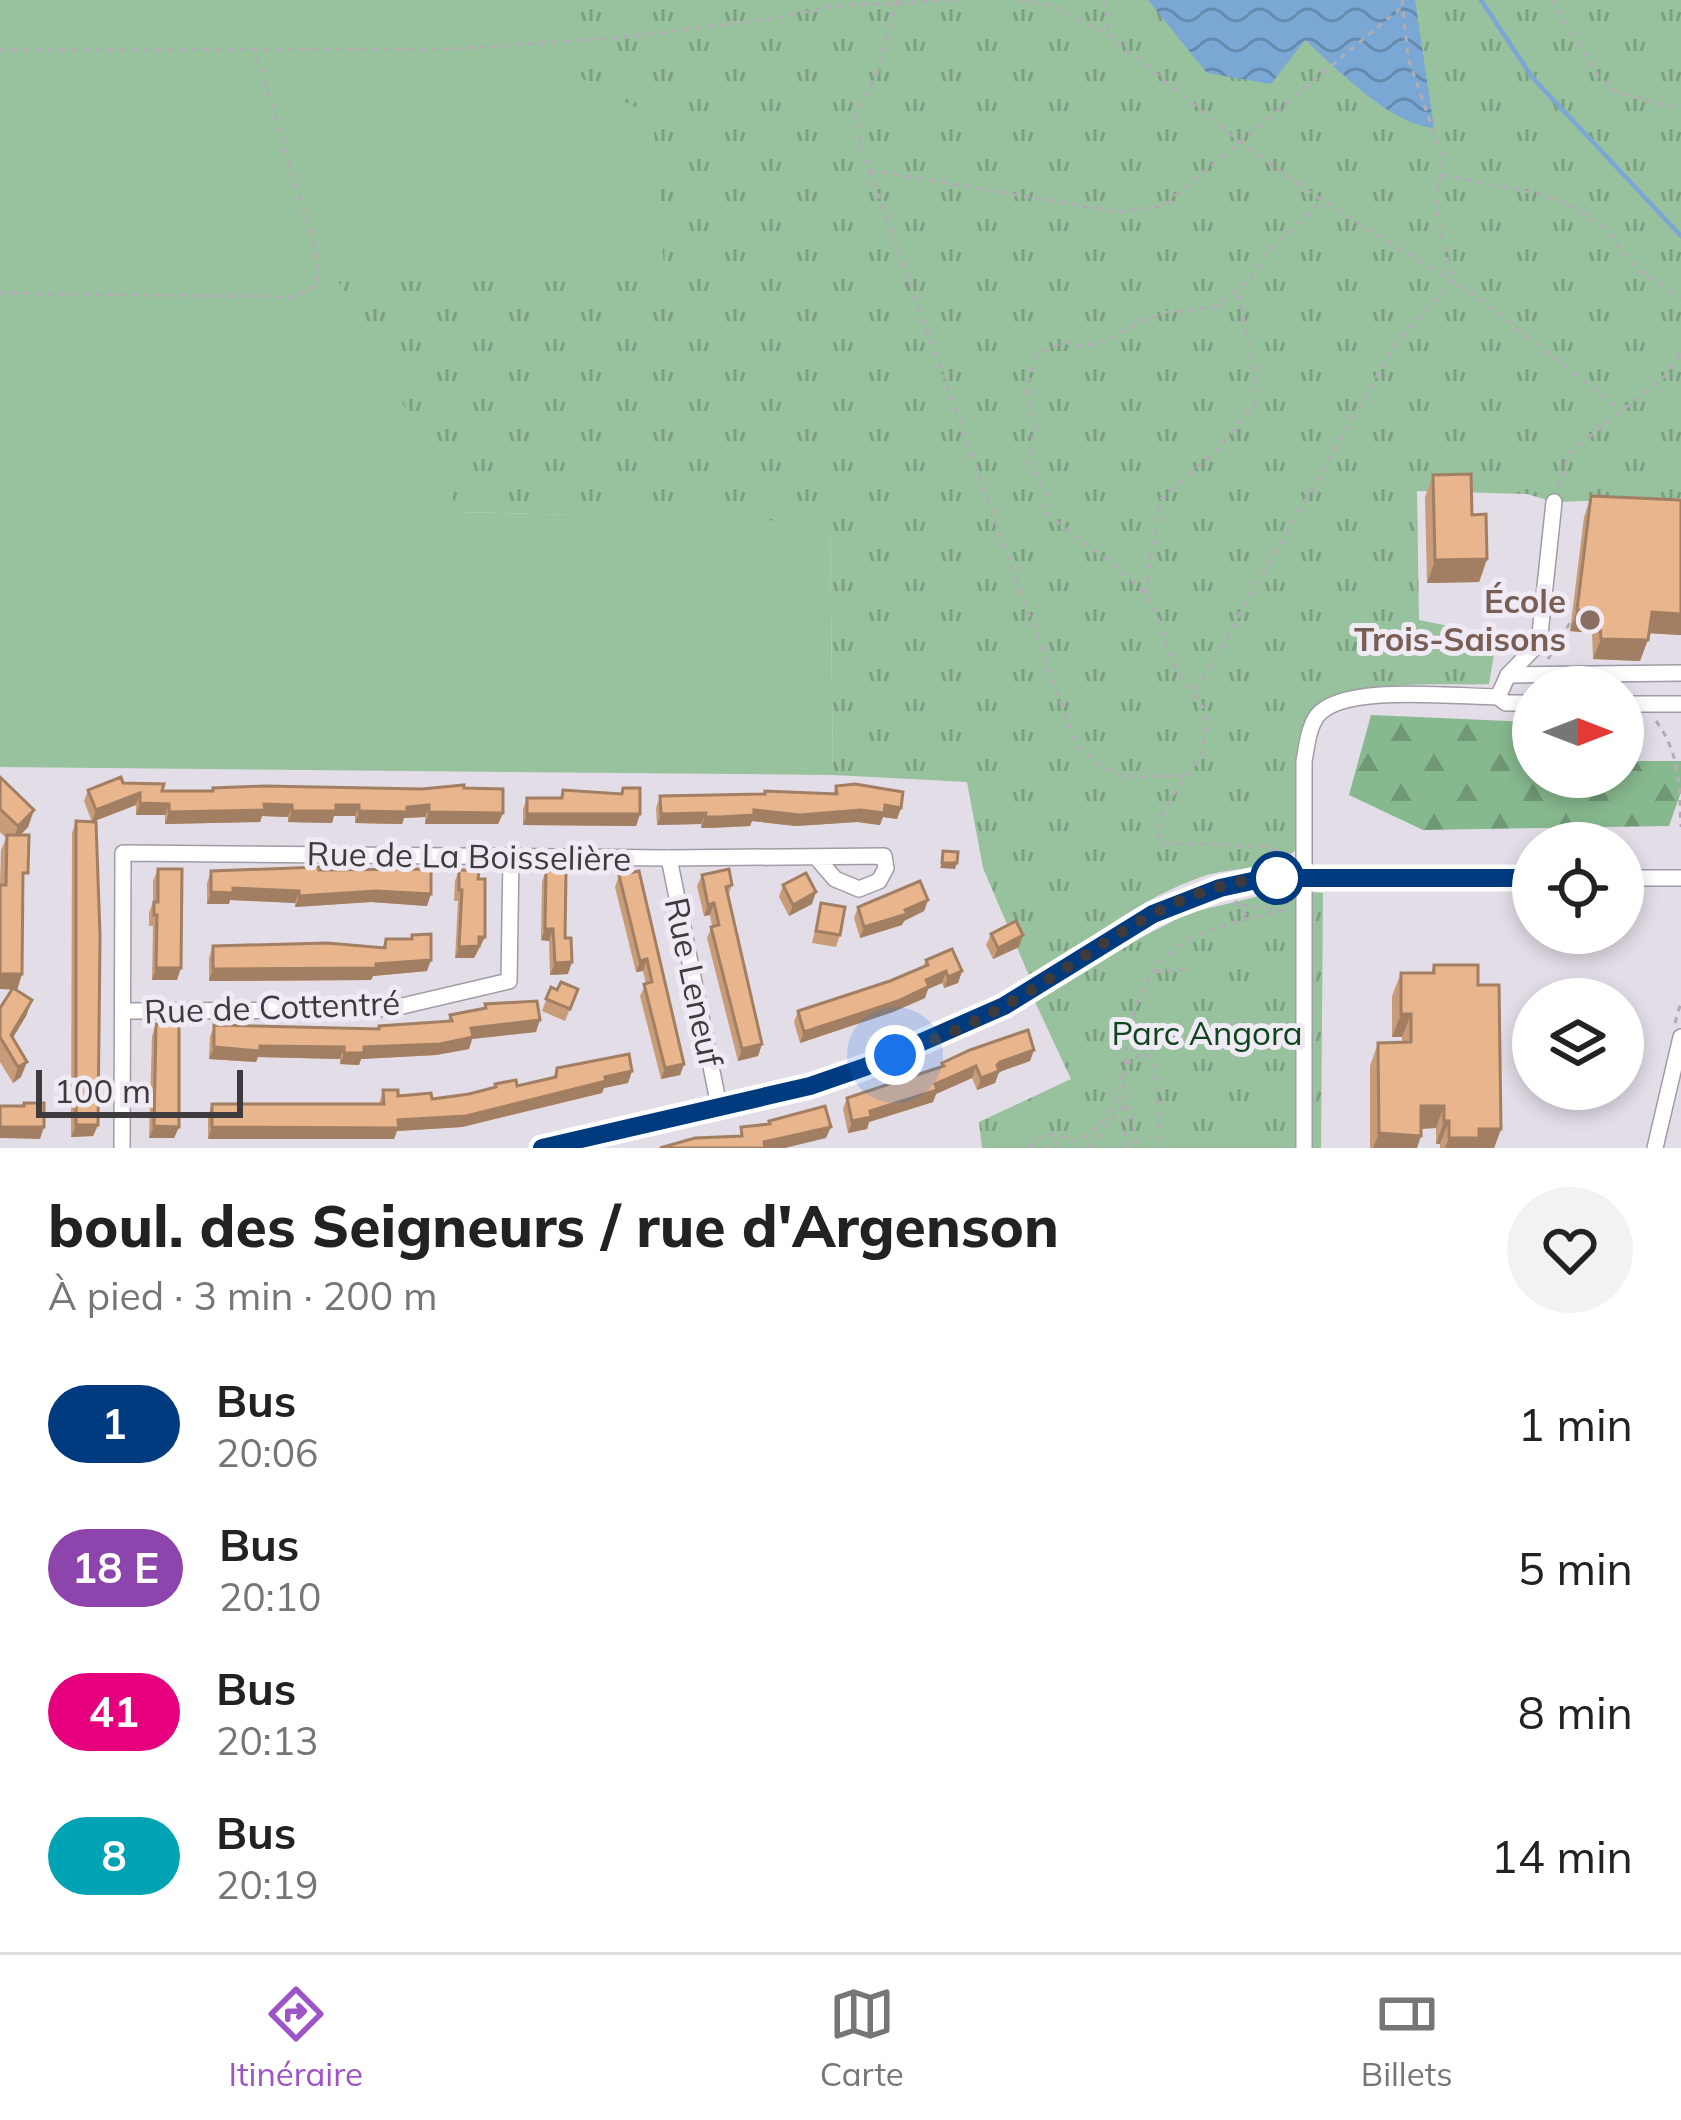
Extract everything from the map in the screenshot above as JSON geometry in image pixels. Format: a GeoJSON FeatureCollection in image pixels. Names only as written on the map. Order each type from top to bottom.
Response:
{"type":"FeatureCollection","features":[{"type":"Feature","properties":{"kind":"street"},"geometry":{"type":"LineString","coordinates":[[1498,697],[1508,675],[1539,643],[1554,502]]}},
{"type":"Feature","properties":{"kind":"street"},"geometry":{"type":"LineString","coordinates":[[1508,675],[1681,674]]}},
{"type":"Feature","properties":{"kind":"street"},"geometry":{"type":"LineString","coordinates":[[1304,1148],[1304,761],[1318,715],[1336,701],[1360,696],[1498,697],[1512,703]]}},
{"type":"Feature","properties":{"kind":"street"},"geometry":{"type":"LineString","coordinates":[[1644,705],[1681,704]]}},
{"type":"Feature","properties":{"kind":"street","name":"Rue de La Boisselière"},"geometry":{"type":"LineString","coordinates":[[123,1011],[123,853],[816,857]]}},
{"type":"Feature","properties":{"kind":"street","name":"Rue de Cottentré"},"geometry":{"type":"LineString","coordinates":[[123,1011],[364,1010],[398,1007],[509,981],[511,856]]}},
{"type":"Feature","properties":{"kind":"street","name":"Rue Leneuf"},"geometry":{"type":"LineString","coordinates":[[669,858],[719,1106]]}},
{"type":"Feature","properties":{"kind":"street"},"geometry":{"type":"LineString","coordinates":[[546,1148],[810,1086],[926,1043],[1004,1006],[1153,914],[1220,888],[1266,878],[1512,878]]}},
{"type":"Feature","properties":{"kind":"street"},"geometry":{"type":"LineString","coordinates":[[1644,878],[1681,878]]}},
{"type":"Feature","properties":{"kind":"street"},"geometry":{"type":"LineString","coordinates":[[122,1148],[123,1011]]}},
{"type":"Feature","properties":{"kind":"street"},"geometry":{"type":"LineString","coordinates":[[1655,1148],[1680,1046]]}},
{"type":"Feature","properties":{"kind":"path"},"geometry":{"type":"LineString","coordinates":[[0,50],[454,49],[764,20],[836,6],[958,0]]}},
{"type":"Feature","properties":{"kind":"path"},"geometry":{"type":"LineString","coordinates":[[1019,0],[1053,6],[1110,36],[1136,62],[1241,143],[1453,282],[1621,410]]}},
{"type":"Feature","properties":{"kind":"path"},"geometry":{"type":"LineString","coordinates":[[1104,0],[1110,36]]}},
{"type":"Feature","properties":{"kind":"path"},"geometry":{"type":"LineString","coordinates":[[1552,0],[1598,76],[1615,92],[1681,109]]}},
{"type":"Feature","properties":{"kind":"path"},"geometry":{"type":"LineString","coordinates":[[897,2],[878,74],[856,115],[868,169],[1076,745],[1116,776],[1185,776]]}},
{"type":"Feature","properties":{"kind":"path"},"geometry":{"type":"LineString","coordinates":[[868,169],[1117,212],[1163,206],[1402,3]]}},
{"type":"Feature","properties":{"kind":"path"},"geometry":{"type":"LineString","coordinates":[[1402,3],[1408,57],[1441,154],[1437,217],[1453,282]]}},
{"type":"Feature","properties":{"kind":"path"},"geometry":{"type":"LineString","coordinates":[[0,293],[294,297],[318,285],[318,259],[256,51]]}},
{"type":"Feature","properties":{"kind":"path"},"geometry":{"type":"LineString","coordinates":[[1440,175],[1540,194],[1573,207],[1603,227],[1637,269],[1681,297]]}},
{"type":"Feature","properties":{"kind":"path"},"geometry":{"type":"LineString","coordinates":[[1126,1148],[1131,1021],[1152,972],[1192,938],[1286,909],[1306,878],[1288,852],[1261,845],[1164,843],[1156,831],[1201,750],[1206,726],[1195,691],[1173,664],[1160,634],[1160,620],[1145,596],[1043,509],[1047,495],[1028,461],[1035,425],[1027,396],[1029,375],[1035,356],[1050,346],[1105,341],[1154,316],[1214,307],[1251,279],[1265,254],[1323,201]]}},
{"type":"Feature","properties":{"kind":"path"},"geometry":{"type":"LineString","coordinates":[[1195,691],[1398,339],[1453,282]]}},
{"type":"Feature","properties":{"kind":"path"},"geometry":{"type":"LineString","coordinates":[[1145,596],[1160,500],[1220,446],[1254,404],[1255,377],[1238,291]]}},
{"type":"Feature","properties":{"kind":"path"},"geometry":{"type":"LineString","coordinates":[[1554,502],[1570,452],[1664,377],[1681,353]]}},
{"type":"Feature","properties":{"kind":"path"},"geometry":{"type":"LineString","coordinates":[[1548,659],[1571,621]]}},
{"type":"Feature","properties":{"kind":"path"},"geometry":{"type":"LineString","coordinates":[[1654,705],[1656,721],[1672,743],[1680,777],[1681,827]]}},
{"type":"Feature","properties":{"kind":"path"},"geometry":{"type":"LineString","coordinates":[[1220,888],[1248,919]]}},
{"type":"Feature","properties":{"kind":"path"},"geometry":{"type":"LineString","coordinates":[[1240,905],[1265,905],[1277,911]]}},
{"type":"Feature","properties":{"kind":"path"},"geometry":{"type":"LineString","coordinates":[[1152,972],[1189,969]]}},
{"type":"Feature","properties":{"kind":"path"},"geometry":{"type":"LineString","coordinates":[[1028,1148],[1040,1136],[1057,1133],[1073,1141],[1095,1129],[1115,1105],[1126,1064],[1144,1052],[1154,1063],[1161,1148]]}},
{"type":"Feature","properties":{"kind":"path"},"geometry":{"type":"LineString","coordinates":[[1089,1148],[1125,1103]]}},
{"type":"Feature","properties":{"kind":"path"},"geometry":{"type":"LineString","coordinates":[[1125,1103],[1132,1111],[1136,1148]]}},
{"type":"Feature","properties":{"kind":"path"},"geometry":{"type":"LineString","coordinates":[[1042,1148],[1055,1143],[1065,1148]]}},
{"type":"Feature","properties":{"kind":"green space"},"geometry":{"type":"Polygon","coordinates":[[[0,0],[578,0],[662,108],[682,295],[460,512],[830,521],[833,775],[0,767],[0,0]]]}},
{"type":"Feature","properties":{"kind":"green space"},"geometry":{"type":"Polygon","coordinates":[[[570,0],[1681,0],[1681,498],[1554,502],[1527,494],[1417,491],[1419,620],[1497,636],[1489,684],[1377,688],[1325,704],[1308,721],[1298,744],[1298,848],[1278,861],[1178,886],[1134,909],[1030,978],[983,868],[967,782],[833,775],[830,522],[460,512],[338,281],[665,281],[653,117],[574,74],[570,0]]]}},
{"type":"Feature","properties":{"kind":"green space"},"geometry":{"type":"Polygon","coordinates":[[[1371,715],[1512,721],[1512,798],[1644,798],[1644,761],[1681,761],[1681,792],[1669,826],[1512,822],[1512,829],[1423,830],[1349,795],[1371,715]]]}},
{"type":"Feature","properties":{"kind":"green space","name":"Parc Angora"},"geometry":{"type":"Polygon","coordinates":[[[1284,890],[1323,893],[1321,1148],[982,1148],[979,1122],[1071,1079],[1035,1002],[1189,913],[1284,890]]]}},
{"type":"Feature","properties":{"kind":"water"},"geometry":{"type":"Polygon","coordinates":[[[1148,0],[1415,0],[1434,128],[1382,106],[1305,40],[1271,84],[1207,73],[1148,0]]]}},
{"type":"Feature","properties":{"kind":"building"},"geometry":{"type":"Polygon","coordinates":[[[1471,474],[1472,515],[1486,514],[1487,559],[1435,560],[1433,475],[1471,474]]]}},
{"type":"Feature","properties":{"kind":"building"},"geometry":{"type":"Polygon","coordinates":[[[1591,496],[1681,500],[1681,614],[1652,612],[1648,640],[1601,639],[1599,612],[1577,610],[1591,496]]]}},
{"type":"Feature","properties":{"kind":"building"},"geometry":{"type":"Polygon","coordinates":[[[0,777],[34,810],[18,826],[0,809],[0,777]]]}},
{"type":"Feature","properties":{"kind":"building"},"geometry":{"type":"Polygon","coordinates":[[[121,777],[123,783],[164,784],[162,791],[464,785],[503,789],[503,813],[429,812],[429,805],[407,807],[407,812],[359,811],[359,805],[336,805],[336,811],[292,811],[292,805],[264,804],[265,810],[169,812],[169,804],[140,803],[140,793],[96,810],[88,790],[121,777]]]}},
{"type":"Feature","properties":{"kind":"building"},"geometry":{"type":"Polygon","coordinates":[[[855,784],[903,792],[901,808],[885,805],[884,813],[661,814],[660,796],[765,791],[837,794],[836,786],[855,784]]]}},
{"type":"Feature","properties":{"kind":"building"},"geometry":{"type":"Polygon","coordinates":[[[623,788],[640,788],[640,814],[527,814],[527,798],[562,798],[563,790],[622,794],[623,788]]]}},
{"type":"Feature","properties":{"kind":"building"},"geometry":{"type":"Polygon","coordinates":[[[76,821],[96,822],[98,1125],[76,1125],[76,821]]]}},
{"type":"Feature","properties":{"kind":"building"},"geometry":{"type":"Polygon","coordinates":[[[7,835],[29,835],[28,873],[23,873],[22,974],[0,974],[0,885],[6,885],[7,835]]]}},
{"type":"Feature","properties":{"kind":"building"},"geometry":{"type":"Polygon","coordinates":[[[943,851],[958,852],[957,863],[942,863],[943,851]]]}},
{"type":"Feature","properties":{"kind":"building"},"geometry":{"type":"Polygon","coordinates":[[[158,869],[182,869],[181,968],[156,968],[158,869]]]}},
{"type":"Feature","properties":{"kind":"building"},"geometry":{"type":"Polygon","coordinates":[[[431,869],[431,894],[376,891],[299,896],[299,891],[233,888],[233,893],[211,892],[211,871],[431,869]]]}},
{"type":"Feature","properties":{"kind":"building"},"geometry":{"type":"Polygon","coordinates":[[[729,869],[732,885],[726,887],[762,1044],[742,1049],[711,927],[719,925],[714,903],[708,905],[702,875],[729,869]]]}},
{"type":"Feature","properties":{"kind":"building"},"geometry":{"type":"Polygon","coordinates":[[[459,870],[479,870],[478,879],[485,879],[485,937],[479,937],[479,946],[459,947],[459,870]]]}},
{"type":"Feature","properties":{"kind":"building"},"geometry":{"type":"Polygon","coordinates":[[[546,870],[566,871],[565,938],[571,938],[572,962],[555,963],[553,929],[545,929],[546,870]]]}},
{"type":"Feature","properties":{"kind":"building"},"geometry":{"type":"Polygon","coordinates":[[[639,871],[684,1064],[665,1068],[644,984],[652,982],[647,959],[640,961],[619,875],[639,871]]]}},
{"type":"Feature","properties":{"kind":"building"},"geometry":{"type":"Polygon","coordinates":[[[806,873],[816,892],[793,905],[783,885],[806,873]]]}},
{"type":"Feature","properties":{"kind":"building"},"geometry":{"type":"Polygon","coordinates":[[[920,881],[928,900],[905,910],[907,914],[864,927],[858,907],[920,881]]]}},
{"type":"Feature","properties":{"kind":"building"},"geometry":{"type":"Polygon","coordinates":[[[821,903],[845,907],[840,935],[816,931],[821,903]]]}},
{"type":"Feature","properties":{"kind":"building"},"geometry":{"type":"Polygon","coordinates":[[[1016,921],[1023,935],[998,948],[991,934],[1016,921]]]}},
{"type":"Feature","properties":{"kind":"building"},"geometry":{"type":"Polygon","coordinates":[[[431,934],[431,960],[376,964],[376,968],[213,969],[213,946],[327,943],[385,948],[386,939],[431,934]]]}},
{"type":"Feature","properties":{"kind":"building"},"geometry":{"type":"Polygon","coordinates":[[[952,949],[962,971],[948,977],[946,971],[926,980],[929,986],[898,1001],[804,1032],[798,1011],[890,981],[952,949]]]}},
{"type":"Feature","properties":{"kind":"building"},"geometry":{"type":"Polygon","coordinates":[[[1434,965],[1478,965],[1478,985],[1499,985],[1501,1129],[1479,1129],[1479,1138],[1449,1138],[1444,1106],[1421,1106],[1421,1136],[1379,1133],[1378,1043],[1411,1042],[1411,1014],[1401,1014],[1401,973],[1434,973],[1434,965]]]}},
{"type":"Feature","properties":{"kind":"building"},"geometry":{"type":"Polygon","coordinates":[[[561,982],[578,989],[570,1009],[546,999],[551,987],[557,990],[561,982]]]}},
{"type":"Feature","properties":{"kind":"building"},"geometry":{"type":"Polygon","coordinates":[[[13,988],[32,1000],[11,1035],[27,1062],[18,1067],[0,1037],[0,1008],[13,988]]]}},
{"type":"Feature","properties":{"kind":"building"},"geometry":{"type":"Polygon","coordinates":[[[537,1001],[540,1020],[471,1028],[473,1037],[440,1044],[364,1047],[364,1053],[344,1053],[344,1047],[260,1046],[260,1051],[214,1047],[214,1025],[379,1029],[452,1021],[450,1015],[486,1008],[485,1004],[537,1001]]]}},
{"type":"Feature","properties":{"kind":"building"},"geometry":{"type":"Polygon","coordinates":[[[156,1024],[179,1024],[179,1127],[154,1126],[156,1024]]]}},
{"type":"Feature","properties":{"kind":"building"},"geometry":{"type":"Polygon","coordinates":[[[1028,1030],[1034,1050],[1000,1062],[999,1071],[981,1078],[976,1066],[935,1084],[937,1090],[852,1121],[847,1098],[944,1066],[942,1063],[970,1050],[1028,1030]]]}},
{"type":"Feature","properties":{"kind":"building"},"geometry":{"type":"Polygon","coordinates":[[[629,1054],[632,1071],[605,1077],[606,1081],[466,1116],[398,1120],[399,1128],[212,1127],[212,1104],[384,1104],[383,1090],[398,1090],[398,1096],[431,1093],[432,1099],[516,1080],[517,1086],[556,1077],[557,1068],[629,1054]]]}},
{"type":"Feature","properties":{"kind":"building"},"geometry":{"type":"Polygon","coordinates":[[[44,1103],[44,1127],[0,1127],[0,1106],[44,1103]]]}},
{"type":"Feature","properties":{"kind":"building"},"geometry":{"type":"Polygon","coordinates":[[[825,1106],[831,1127],[764,1142],[765,1148],[660,1148],[695,1138],[742,1136],[741,1127],[770,1124],[825,1106]]]}},
{"type":"Feature","properties":{"kind":"waterway"},"geometry":{"type":"LineString","coordinates":[[1481,0],[1532,77],[1681,236]]}},
{"type":"Feature","properties":{"kind":"bus line","name":"1"},"geometry":{"type":"LineString","coordinates":[[542,1148],[810,1086],[865,1067],[1004,1006],[1153,914],[1220,888],[1266,878],[1512,878]]}},
{"type":"Feature","properties":{"kind":"place","name":"École Trois-Saisons"},"geometry":{"type":"Point","coordinates":[1590,620]}},
{"type":"Feature","properties":{"kind":"route"},"geometry":{"type":"LineString","coordinates":[[895,1055],[1004,1006],[1153,914],[1220,888],[1277,878]]}}]}
